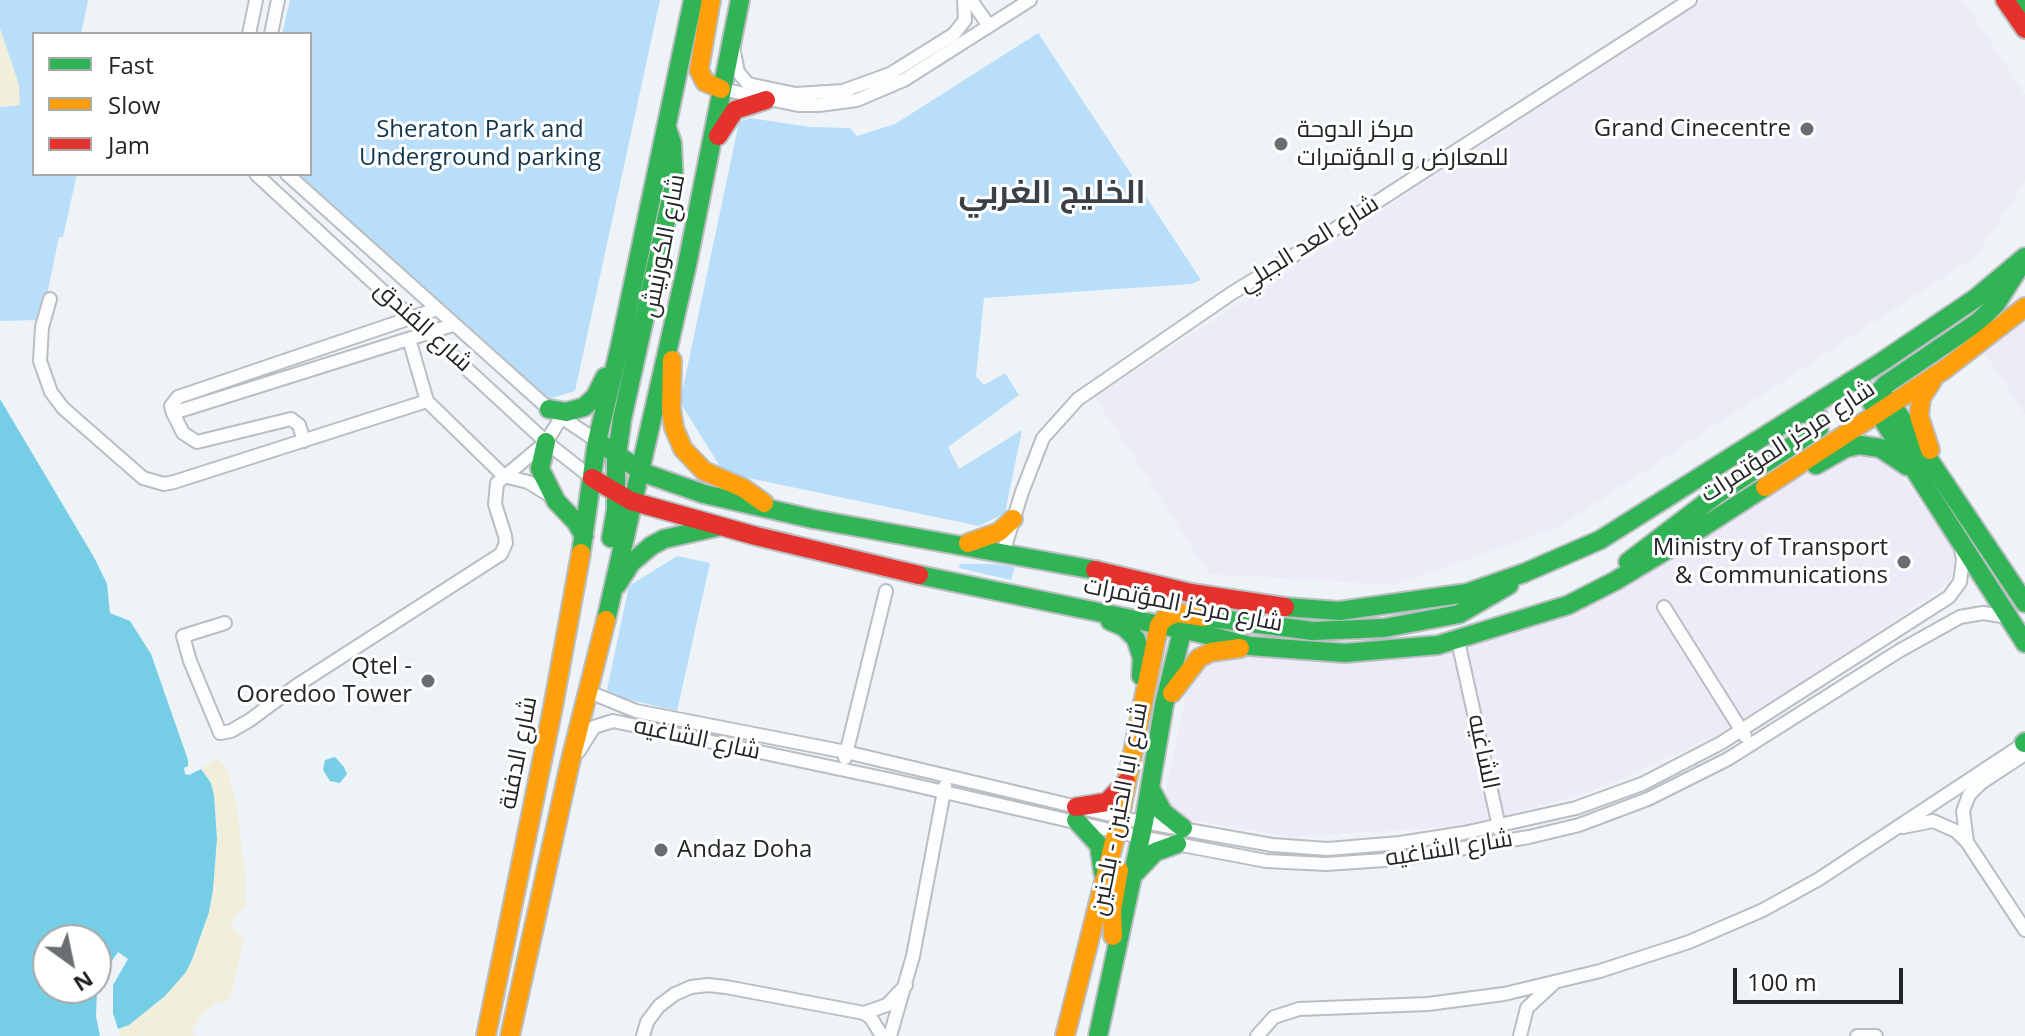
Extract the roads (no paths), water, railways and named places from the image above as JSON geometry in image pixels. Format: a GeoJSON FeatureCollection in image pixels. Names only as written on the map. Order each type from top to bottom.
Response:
{"type":"FeatureCollection","features":[{"type":"Feature","properties":{"kind":"street"},"geometry":{"type":"LineString","coordinates":[[249,32],[256,0]]}},
{"type":"Feature","properties":{"kind":"street"},"geometry":{"type":"LineString","coordinates":[[271,32],[278,0]]}},
{"type":"Feature","properties":{"kind":"street","name":"شارع الكورنيش"},"geometry":{"type":"LineString","coordinates":[[592,478],[597,441],[693,0]]}},
{"type":"Feature","properties":{"kind":"street"},"geometry":{"type":"LineString","coordinates":[[711,0],[699,70],[705,82],[766,100],[819,105],[871,95],[904,80],[1030,0]]}},
{"type":"Feature","properties":{"kind":"street","name":"شارع الكورنيش"},"geometry":{"type":"LineString","coordinates":[[623,497],[638,470],[669,341],[740,0]]}},
{"type":"Feature","properties":{"kind":"street"},"geometry":{"type":"LineString","coordinates":[[731,44],[738,72],[748,84],[796,94],[843,91],[890,74],[954,34],[965,20],[964,0]]}},
{"type":"Feature","properties":{"kind":"street"},"geometry":{"type":"LineString","coordinates":[[971,0],[989,26]]}},
{"type":"Feature","properties":{"kind":"street","name":"شارع العد الجبلي"},"geometry":{"type":"LineString","coordinates":[[1003,553],[1043,438],[1058,418],[1087,392],[1243,285],[1293,256],[1690,0]]}},
{"type":"Feature","properties":{"kind":"street"},"geometry":{"type":"LineString","coordinates":[[2005,0],[2025,29]]}},
{"type":"Feature","properties":{"kind":"street"},"geometry":{"type":"LineString","coordinates":[[2022,0],[2025,5]]}},
{"type":"Feature","properties":{"kind":"street"},"geometry":{"type":"LineString","coordinates":[[704,168],[730,114],[744,105],[766,100]]}},
{"type":"Feature","properties":{"kind":"street"},"geometry":{"type":"LineString","coordinates":[[510,1036],[609,599],[623,497],[617,455],[672,202],[675,162],[666,125]]}},
{"type":"Feature","properties":{"kind":"street","name":"شارع الفندق"},"geometry":{"type":"LineString","coordinates":[[258,176],[546,442],[592,478]]}},
{"type":"Feature","properties":{"kind":"street","name":"شارع الفندق"},"geometry":{"type":"LineString","coordinates":[[289,176],[555,414],[597,441]]}},
{"type":"Feature","properties":{"kind":"street"},"geometry":{"type":"LineString","coordinates":[[2025,258],[1996,304],[1978,322],[1885,385],[1882,402],[1915,473],[2025,643]]}},
{"type":"Feature","properties":{"kind":"street","name":"شارع مركز المؤتمرات"},"geometry":{"type":"LineString","coordinates":[[597,441],[638,470],[690,490],[1103,571],[1191,593],[1254,604],[1339,611],[1467,593],[1558,560],[1627,524],[1803,413],[1976,298],[2025,258]]}},
{"type":"Feature","properties":{"kind":"street"},"geometry":{"type":"LineString","coordinates":[[50,299],[42,327],[40,361],[51,392],[63,408],[133,473],[164,484],[427,401]]}},
{"type":"Feature","properties":{"kind":"street","name":"شارع مركز المؤتمرات"},"geometry":{"type":"LineString","coordinates":[[592,478],[623,497],[720,527],[946,582],[1094,613],[1159,625],[1184,622],[1250,646],[1345,653],[1458,641],[1568,605],[1615,581],[1711,521],[1882,402],[1945,369],[2024,308]]}},
{"type":"Feature","properties":{"kind":"street"},"geometry":{"type":"LineString","coordinates":[[304,441],[299,425],[291,419],[197,442],[183,433],[171,406],[178,397],[437,309]]}},
{"type":"Feature","properties":{"kind":"street"},"geometry":{"type":"LineString","coordinates":[[173,413],[453,325]]}},
{"type":"Feature","properties":{"kind":"street"},"geometry":{"type":"LineString","coordinates":[[409,339],[427,401],[504,476],[536,485],[554,497]]}},
{"type":"Feature","properties":{"kind":"street"},"geometry":{"type":"LineString","coordinates":[[669,341],[673,365],[671,409],[681,445],[704,471],[743,488],[770,508]]}},
{"type":"Feature","properties":{"kind":"street"},"geometry":{"type":"LineString","coordinates":[[584,536],[554,497],[540,469],[541,457],[555,414],[590,403],[600,391],[611,360],[620,346]]}},
{"type":"Feature","properties":{"kind":"street"},"geometry":{"type":"LineString","coordinates":[[1933,465],[1919,416],[1921,398],[1945,369]]}},
{"type":"Feature","properties":{"kind":"street"},"geometry":{"type":"LineString","coordinates":[[1856,378],[1882,402],[1933,465],[2018,579],[2025,603]]}},
{"type":"Feature","properties":{"kind":"street"},"geometry":{"type":"LineString","coordinates":[[1615,581],[1629,560],[1673,525],[1819,428],[1818,417],[1803,413]]}},
{"type":"Feature","properties":{"kind":"street"},"geometry":{"type":"LineString","coordinates":[[225,623],[183,636],[195,675],[220,733],[231,731],[250,720],[296,686],[501,554],[506,543],[495,504],[497,483],[546,442]]}},
{"type":"Feature","properties":{"kind":"street"},"geometry":{"type":"LineString","coordinates":[[1711,521],[1738,514],[1801,473],[1853,445],[1880,448],[1915,473]]}},
{"type":"Feature","properties":{"kind":"street","name":"شارع الدفنة"},"geometry":{"type":"LineString","coordinates":[[486,1036],[553,707],[592,478]]}},
{"type":"Feature","properties":{"kind":"street"},"geometry":{"type":"LineString","coordinates":[[570,763],[566,749],[567,735],[615,519],[623,497]]}},
{"type":"Feature","properties":{"kind":"street"},"geometry":{"type":"LineString","coordinates":[[960,545],[991,536],[1013,519]]}},
{"type":"Feature","properties":{"kind":"street"},"geometry":{"type":"LineString","coordinates":[[609,599],[631,563],[651,546],[664,539],[720,527]]}},
{"type":"Feature","properties":{"kind":"street","name":"شارع الشاغيه"},"geometry":{"type":"LineString","coordinates":[[589,692],[636,711],[846,752],[947,776],[1130,827],[1180,836],[1328,849],[1400,843],[1576,808],[1648,781],[1721,743],[1949,597],[1960,582],[1962,572],[1960,542]]}},
{"type":"Feature","properties":{"kind":"street"},"geometry":{"type":"LineString","coordinates":[[1184,622],[1313,631],[1384,628],[1459,614],[1496,595],[1524,573]]}},
{"type":"Feature","properties":{"kind":"street"},"geometry":{"type":"LineString","coordinates":[[843,769],[886,591]]}},
{"type":"Feature","properties":{"kind":"street","name":"شارع ابا الحنين - بلحنين"},"geometry":{"type":"LineString","coordinates":[[1065,1036],[1106,879],[1150,788],[1164,705],[1191,593]]}},
{"type":"Feature","properties":{"kind":"street"},"geometry":{"type":"LineString","coordinates":[[1664,607],[1751,745]]}},
{"type":"Feature","properties":{"kind":"street"},"geometry":{"type":"LineString","coordinates":[[1094,613],[1124,627],[1136,639],[1142,658],[1141,684],[1145,694]]}},
{"type":"Feature","properties":{"kind":"street","name":"شارع الشاغيه"},"geometry":{"type":"LineString","coordinates":[[1180,836],[1266,861],[1326,864],[1399,859],[1502,842],[1579,825],[1654,796],[1751,745],[1899,651],[1960,617],[1983,613],[2008,617]]}},
{"type":"Feature","properties":{"kind":"street","name":"شارع ابا الحنين - بلحنين"},"geometry":{"type":"LineString","coordinates":[[1098,1036],[1132,878],[1126,782],[1159,625]]}},
{"type":"Feature","properties":{"kind":"street","name":"الشاغيه"},"geometry":{"type":"LineString","coordinates":[[1458,641],[1502,842]]}},
{"type":"Feature","properties":{"kind":"street"},"geometry":{"type":"LineString","coordinates":[[1164,705],[1199,658],[1211,652],[1250,646]]}},
{"type":"Feature","properties":{"kind":"street","name":"شارع الشاغيه"},"geometry":{"type":"LineString","coordinates":[[570,763],[590,731],[600,724],[613,721],[944,791],[1076,814]]}},
{"type":"Feature","properties":{"kind":"street"},"geometry":{"type":"LineString","coordinates":[[1117,946],[1111,925],[1142,748],[1137,732]]}},
{"type":"Feature","properties":{"kind":"street"},"geometry":{"type":"LineString","coordinates":[[1257,1036],[1274,1017],[1299,1009],[1428,1004],[1504,994],[1556,982],[1689,942],[1763,910],[1819,879],[1885,833],[2025,746]]}},
{"type":"Feature","properties":{"kind":"street"},"geometry":{"type":"LineString","coordinates":[[1967,842],[1963,811],[1969,795],[2025,746]]}},
{"type":"Feature","properties":{"kind":"street"},"geometry":{"type":"LineString","coordinates":[[890,1036],[906,985],[947,776]]}},
{"type":"Feature","properties":{"kind":"street"},"geometry":{"type":"LineString","coordinates":[[1648,781],[1654,796]]}},
{"type":"Feature","properties":{"kind":"street"},"geometry":{"type":"LineString","coordinates":[[1106,879],[1099,845],[1076,814],[1107,802],[1126,782]]}},
{"type":"Feature","properties":{"kind":"street"},"geometry":{"type":"LineString","coordinates":[[1132,878],[1145,859],[1180,836],[1150,788]]}},
{"type":"Feature","properties":{"kind":"street"},"geometry":{"type":"LineString","coordinates":[[1885,833],[1909,824],[1933,821],[1956,831],[1967,842],[2025,930]]}},
{"type":"Feature","properties":{"kind":"street"},"geometry":{"type":"LineString","coordinates":[[1520,1036],[1527,1008],[1556,982]]}},
{"type":"Feature","properties":{"kind":"street"},"geometry":{"type":"LineString","coordinates":[[643,1036],[647,1022],[662,1003],[691,987],[708,985],[864,1013],[887,1005],[906,985]]}},
{"type":"Feature","properties":{"kind":"street"},"geometry":{"type":"LineString","coordinates":[[864,1013],[876,1023],[882,1036]]}},
{"type":"Feature","properties":{"kind":"street"},"geometry":{"type":"LineString","coordinates":[[1857,1036],[1876,1036]]}},
{"type":"Feature","properties":{"kind":"place","name":"Grand Cinecentre"},"geometry":{"type":"Point","coordinates":[1807,129]}},
{"type":"Feature","properties":{"kind":"place","name":"مركز الدوحة للمعارض و المؤتمرات"},"geometry":{"type":"Point","coordinates":[1281,144]}},
{"type":"Feature","properties":{"kind":"place","name":"Ministry of Transport & Communications"},"geometry":{"type":"Point","coordinates":[1904,562]}},
{"type":"Feature","properties":{"kind":"place","name":"Qtel - Ooredoo Tower"},"geometry":{"type":"Point","coordinates":[428,681]}},
{"type":"Feature","properties":{"kind":"place","name":"Andaz Doha"},"geometry":{"type":"Point","coordinates":[661,850]}},
{"type":"Feature","properties":{"kind":"district","name":"الخليج الغربي"},"geometry":{"type":"Point","coordinates":[1052,194]}},
{"type":"Feature","properties":{"kind":"park label","name":"Sheraton Park and Underground parking"},"geometry":{"type":"Point","coordinates":[480,144]}}]}
